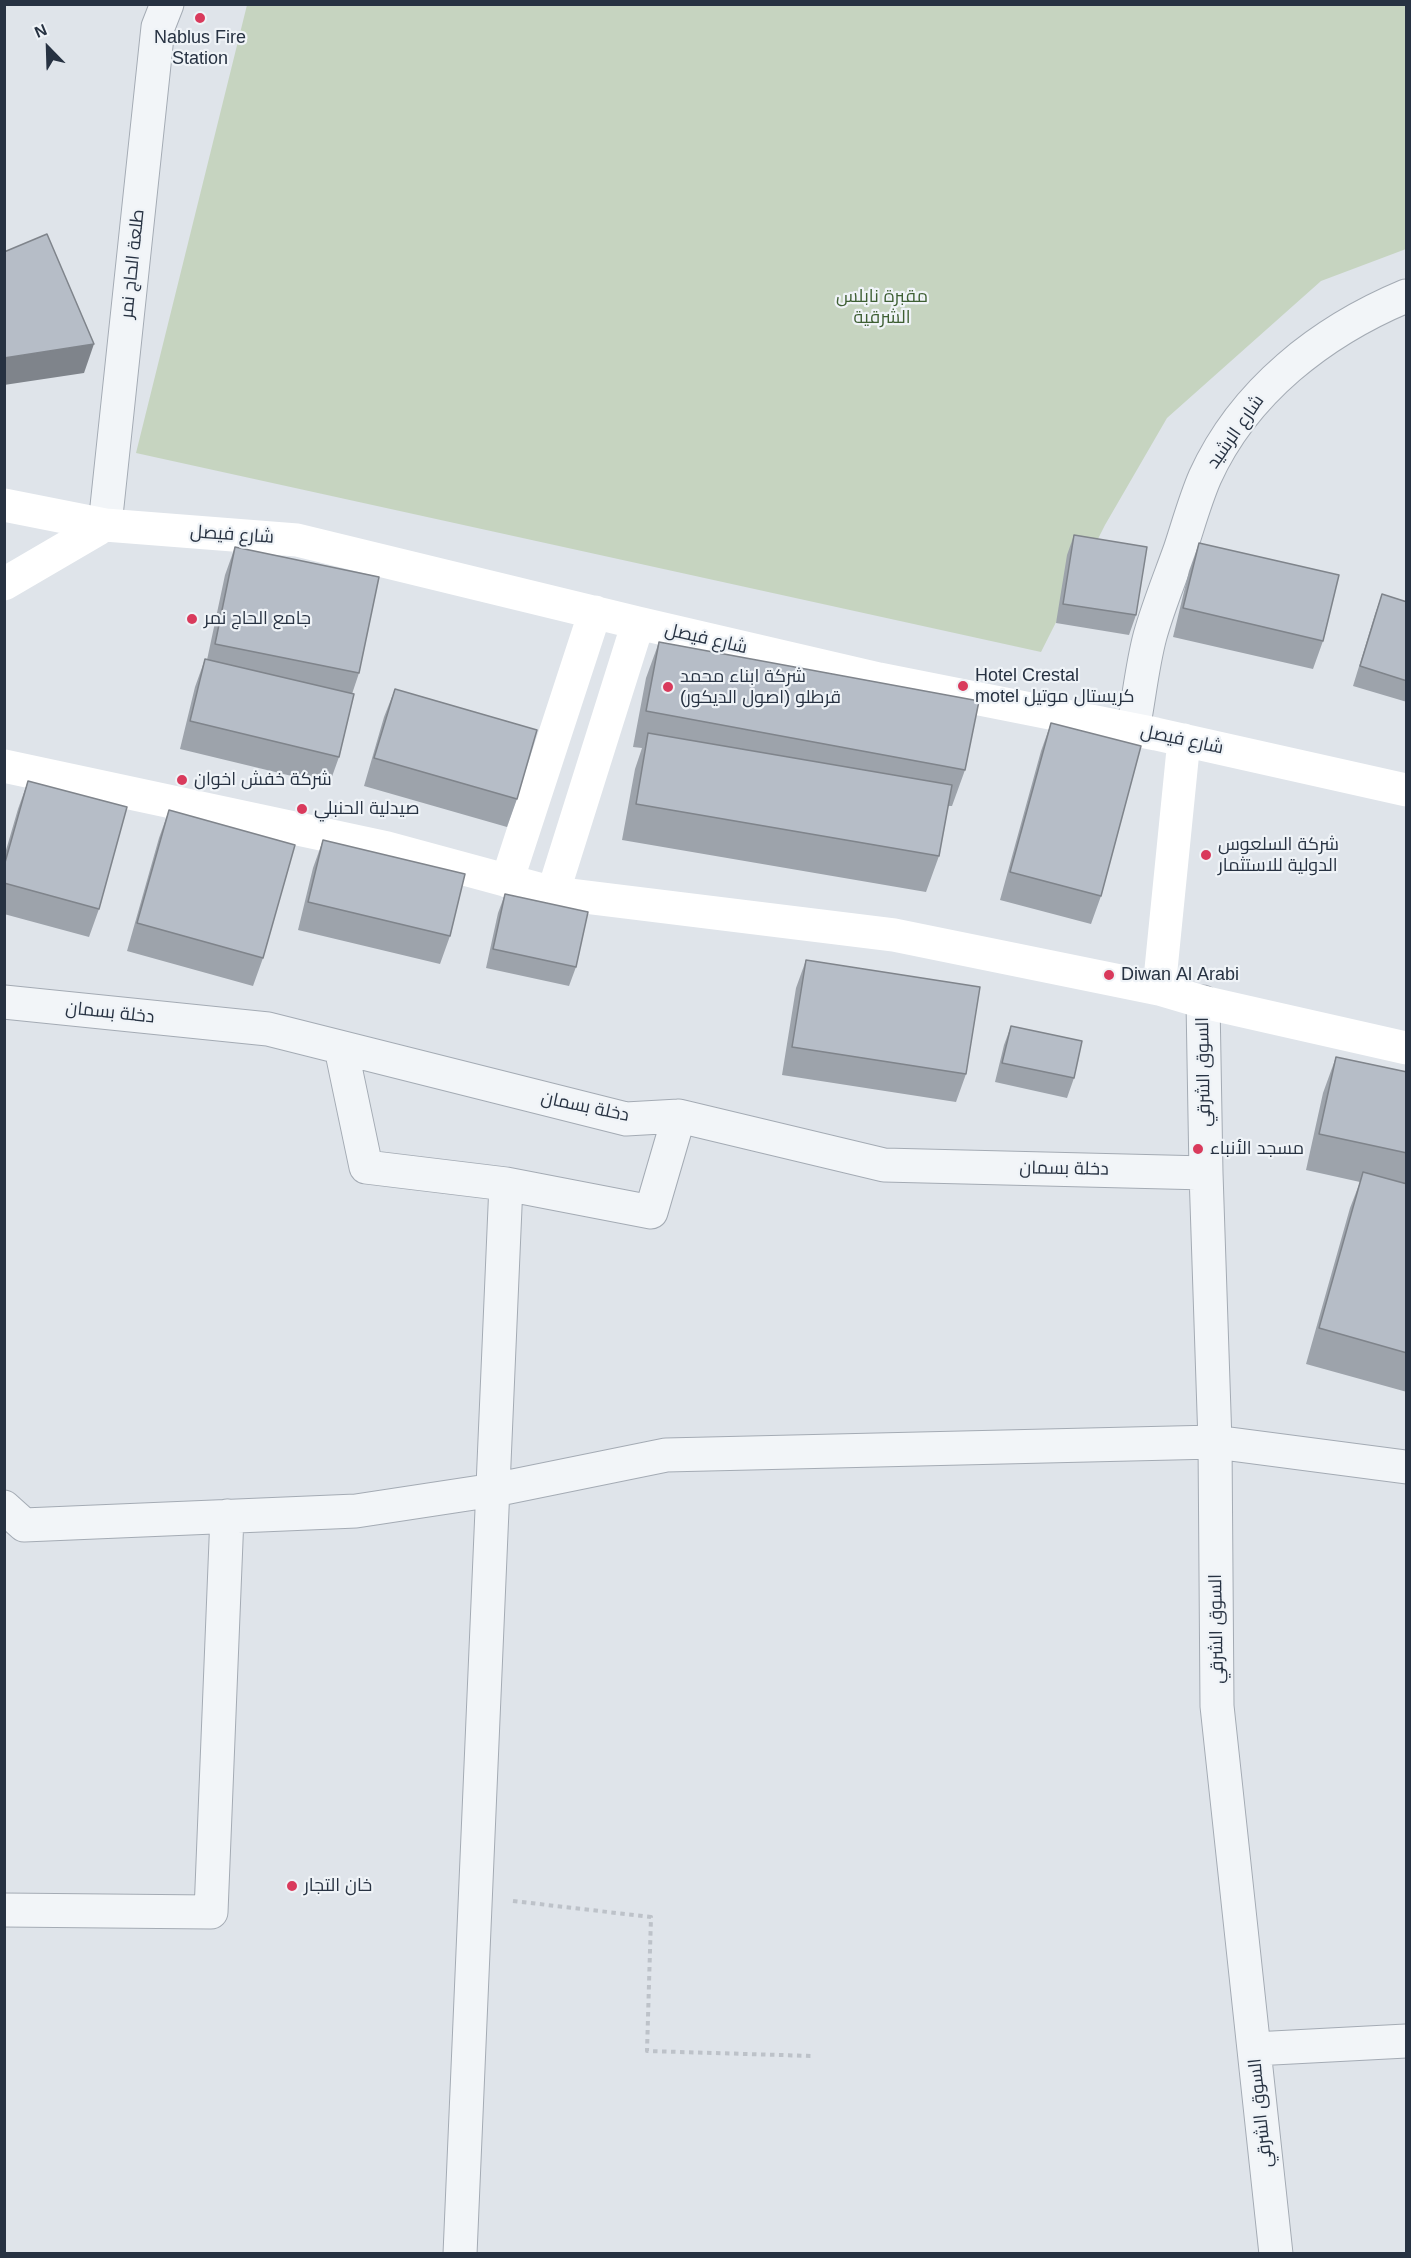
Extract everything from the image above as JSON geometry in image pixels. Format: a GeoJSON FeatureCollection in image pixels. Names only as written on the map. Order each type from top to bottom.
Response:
{"type":"FeatureCollection","features":[{"type":"Feature","properties":{"kind":"main road","name":"شارع فيصل"},"geometry":{"type":"LineString","coordinates":[[4,506],[105,525],[297,540],[879,679],[1133,729],[1407,790]]}},
{"type":"Feature","properties":{"kind":"main road"},"geometry":{"type":"LineString","coordinates":[[4,585],[105,525]]}},
{"type":"Feature","properties":{"kind":"main road"},"geometry":{"type":"LineString","coordinates":[[507,881],[595,612]]}},
{"type":"Feature","properties":{"kind":"main road"},"geometry":{"type":"LineString","coordinates":[[553,894],[638,623]]}},
{"type":"Feature","properties":{"kind":"main road"},"geometry":{"type":"LineString","coordinates":[[1159,989],[1184,740]]}},
{"type":"Feature","properties":{"kind":"main road"},"geometry":{"type":"LineString","coordinates":[[4,766],[387,848],[553,894],[894,935],[1159,989],[1203,1002],[1407,1048]]}},
{"type":"Feature","properties":{"kind":"street","name":"طلعة الحاج نمر"},"geometry":{"type":"LineString","coordinates":[[105,525],[155,12]]}},
{"type":"Feature","properties":{"kind":"street","name":"شارع الرشيد"},"geometry":{"type":"LineString","coordinates":[[1133,729],[1150,636],[1205,477],[1226,441],[1250,407],[1278,376],[1310,350],[1344,326],[1407,296]]}},
{"type":"Feature","properties":{"kind":"street","name":"دخلة بسمان"},"geometry":{"type":"LineString","coordinates":[[4,1002],[268,1029],[626,1119],[679,1116],[884,1165],[1206,1173]]}},
{"type":"Feature","properties":{"kind":"street","name":"السوق الشرقي"},"geometry":{"type":"LineString","coordinates":[[1203,1002],[1215,1442],[1217,1706],[1276,2253]]}},
{"type":"Feature","properties":{"kind":"street"},"geometry":{"type":"LineString","coordinates":[[341,1048],[366,1167],[506,1184],[651,1212],[679,1116]]}},
{"type":"Feature","properties":{"kind":"street"},"geometry":{"type":"LineString","coordinates":[[460,2253],[506,1184]]}},
{"type":"Feature","properties":{"kind":"street"},"geometry":{"type":"LineString","coordinates":[[4,1507],[24,1525],[356,1511],[494,1490],[666,1455],[1215,1442],[1407,1467]]}},
{"type":"Feature","properties":{"kind":"street"},"geometry":{"type":"LineString","coordinates":[[4,1910],[211,1912],[227,1516]]}},
{"type":"Feature","properties":{"kind":"street"},"geometry":{"type":"LineString","coordinates":[[1254,2049],[1407,2041]]}},
{"type":"Feature","properties":{"kind":"path"},"geometry":{"type":"LineString","coordinates":[[476,1896],[651,1917],[647,2051],[813,2056]]}},
{"type":"Feature","properties":{"kind":"green space","name":"مقبرة نابلس الشرقية"},"geometry":{"type":"Polygon","coordinates":[[[247,5],[1406,5],[1406,249],[1321,281],[1167,418],[1105,525],[1041,652],[136,453],[247,5]]]}},
{"type":"Feature","properties":{"kind":"building"},"geometry":{"type":"Polygon","coordinates":[[[47,234],[94,344],[4,358],[4,252],[47,234]]]}},
{"type":"Feature","properties":{"kind":"building"},"geometry":{"type":"Polygon","coordinates":[[[1074,535],[1147,547],[1136,615],[1063,604],[1074,535]]]}},
{"type":"Feature","properties":{"kind":"building"},"geometry":{"type":"Polygon","coordinates":[[[1199,543],[1339,575],[1323,641],[1183,608],[1199,543]]]}},
{"type":"Feature","properties":{"kind":"building"},"geometry":{"type":"Polygon","coordinates":[[[235,547],[379,577],[359,673],[215,644],[235,547]]]}},
{"type":"Feature","properties":{"kind":"building"},"geometry":{"type":"Polygon","coordinates":[[[1382,594],[1407,602],[1407,681],[1360,666],[1382,594]]]}},
{"type":"Feature","properties":{"kind":"building"},"geometry":{"type":"Polygon","coordinates":[[[659,642],[979,701],[965,770],[646,711],[659,642]]]}},
{"type":"Feature","properties":{"kind":"building"},"geometry":{"type":"Polygon","coordinates":[[[205,659],[354,694],[339,757],[190,721],[205,659]]]}},
{"type":"Feature","properties":{"kind":"building"},"geometry":{"type":"Polygon","coordinates":[[[395,689],[537,730],[517,799],[374,758],[395,689]]]}},
{"type":"Feature","properties":{"kind":"building"},"geometry":{"type":"Polygon","coordinates":[[[1051,723],[1141,746],[1101,896],[1010,872],[1051,723]]]}},
{"type":"Feature","properties":{"kind":"building"},"geometry":{"type":"Polygon","coordinates":[[[648,733],[952,785],[939,856],[636,804],[648,733]]]}},
{"type":"Feature","properties":{"kind":"building"},"geometry":{"type":"Polygon","coordinates":[[[28,781],[127,807],[99,909],[4,883],[4,866],[28,781]]]}},
{"type":"Feature","properties":{"kind":"building"},"geometry":{"type":"Polygon","coordinates":[[[169,810],[295,845],[263,958],[137,923],[169,810]]]}},
{"type":"Feature","properties":{"kind":"building"},"geometry":{"type":"Polygon","coordinates":[[[323,840],[465,874],[450,936],[308,902],[323,840]]]}},
{"type":"Feature","properties":{"kind":"building"},"geometry":{"type":"Polygon","coordinates":[[[505,894],[588,912],[576,967],[493,949],[505,894]]]}},
{"type":"Feature","properties":{"kind":"building"},"geometry":{"type":"Polygon","coordinates":[[[806,960],[980,987],[966,1074],[792,1047],[806,960]]]}},
{"type":"Feature","properties":{"kind":"building"},"geometry":{"type":"Polygon","coordinates":[[[1011,1026],[1082,1041],[1074,1078],[1002,1063],[1011,1026]]]}},
{"type":"Feature","properties":{"kind":"building"},"geometry":{"type":"Polygon","coordinates":[[[1336,1057],[1407,1072],[1407,1153],[1319,1134],[1336,1057]]]}},
{"type":"Feature","properties":{"kind":"building"},"geometry":{"type":"Polygon","coordinates":[[[1363,1172],[1407,1184],[1407,1353],[1319,1328],[1363,1172]]]}},
{"type":"Feature","properties":{"kind":"place","name":"Nablus Fire Station"},"geometry":{"type":"Point","coordinates":[200,18]}},
{"type":"Feature","properties":{"kind":"place","name":"جامع الحاج نمر"},"geometry":{"type":"Point","coordinates":[192,619]}},
{"type":"Feature","properties":{"kind":"place","name":"Hotel Crestal motel كريستال موتيل"},"geometry":{"type":"Point","coordinates":[963,686]}},
{"type":"Feature","properties":{"kind":"place","name":"شركة ابناء محمد قرطلو (اصول الديكور)"},"geometry":{"type":"Point","coordinates":[668,687]}},
{"type":"Feature","properties":{"kind":"place","name":"شركة خفش اخوان"},"geometry":{"type":"Point","coordinates":[182,780]}},
{"type":"Feature","properties":{"kind":"place","name":"صيدلية الحنبلي"},"geometry":{"type":"Point","coordinates":[302,809]}},
{"type":"Feature","properties":{"kind":"place","name":"شركة السلعوس الدولية للاستثمار"},"geometry":{"type":"Point","coordinates":[1206,855]}},
{"type":"Feature","properties":{"kind":"place","name":"Diwan Al Arabi"},"geometry":{"type":"Point","coordinates":[1109,975]}},
{"type":"Feature","properties":{"kind":"place","name":"مسجد الأنباء"},"geometry":{"type":"Point","coordinates":[1198,1149]}},
{"type":"Feature","properties":{"kind":"place","name":"خان التجار"},"geometry":{"type":"Point","coordinates":[292,1886]}}]}
